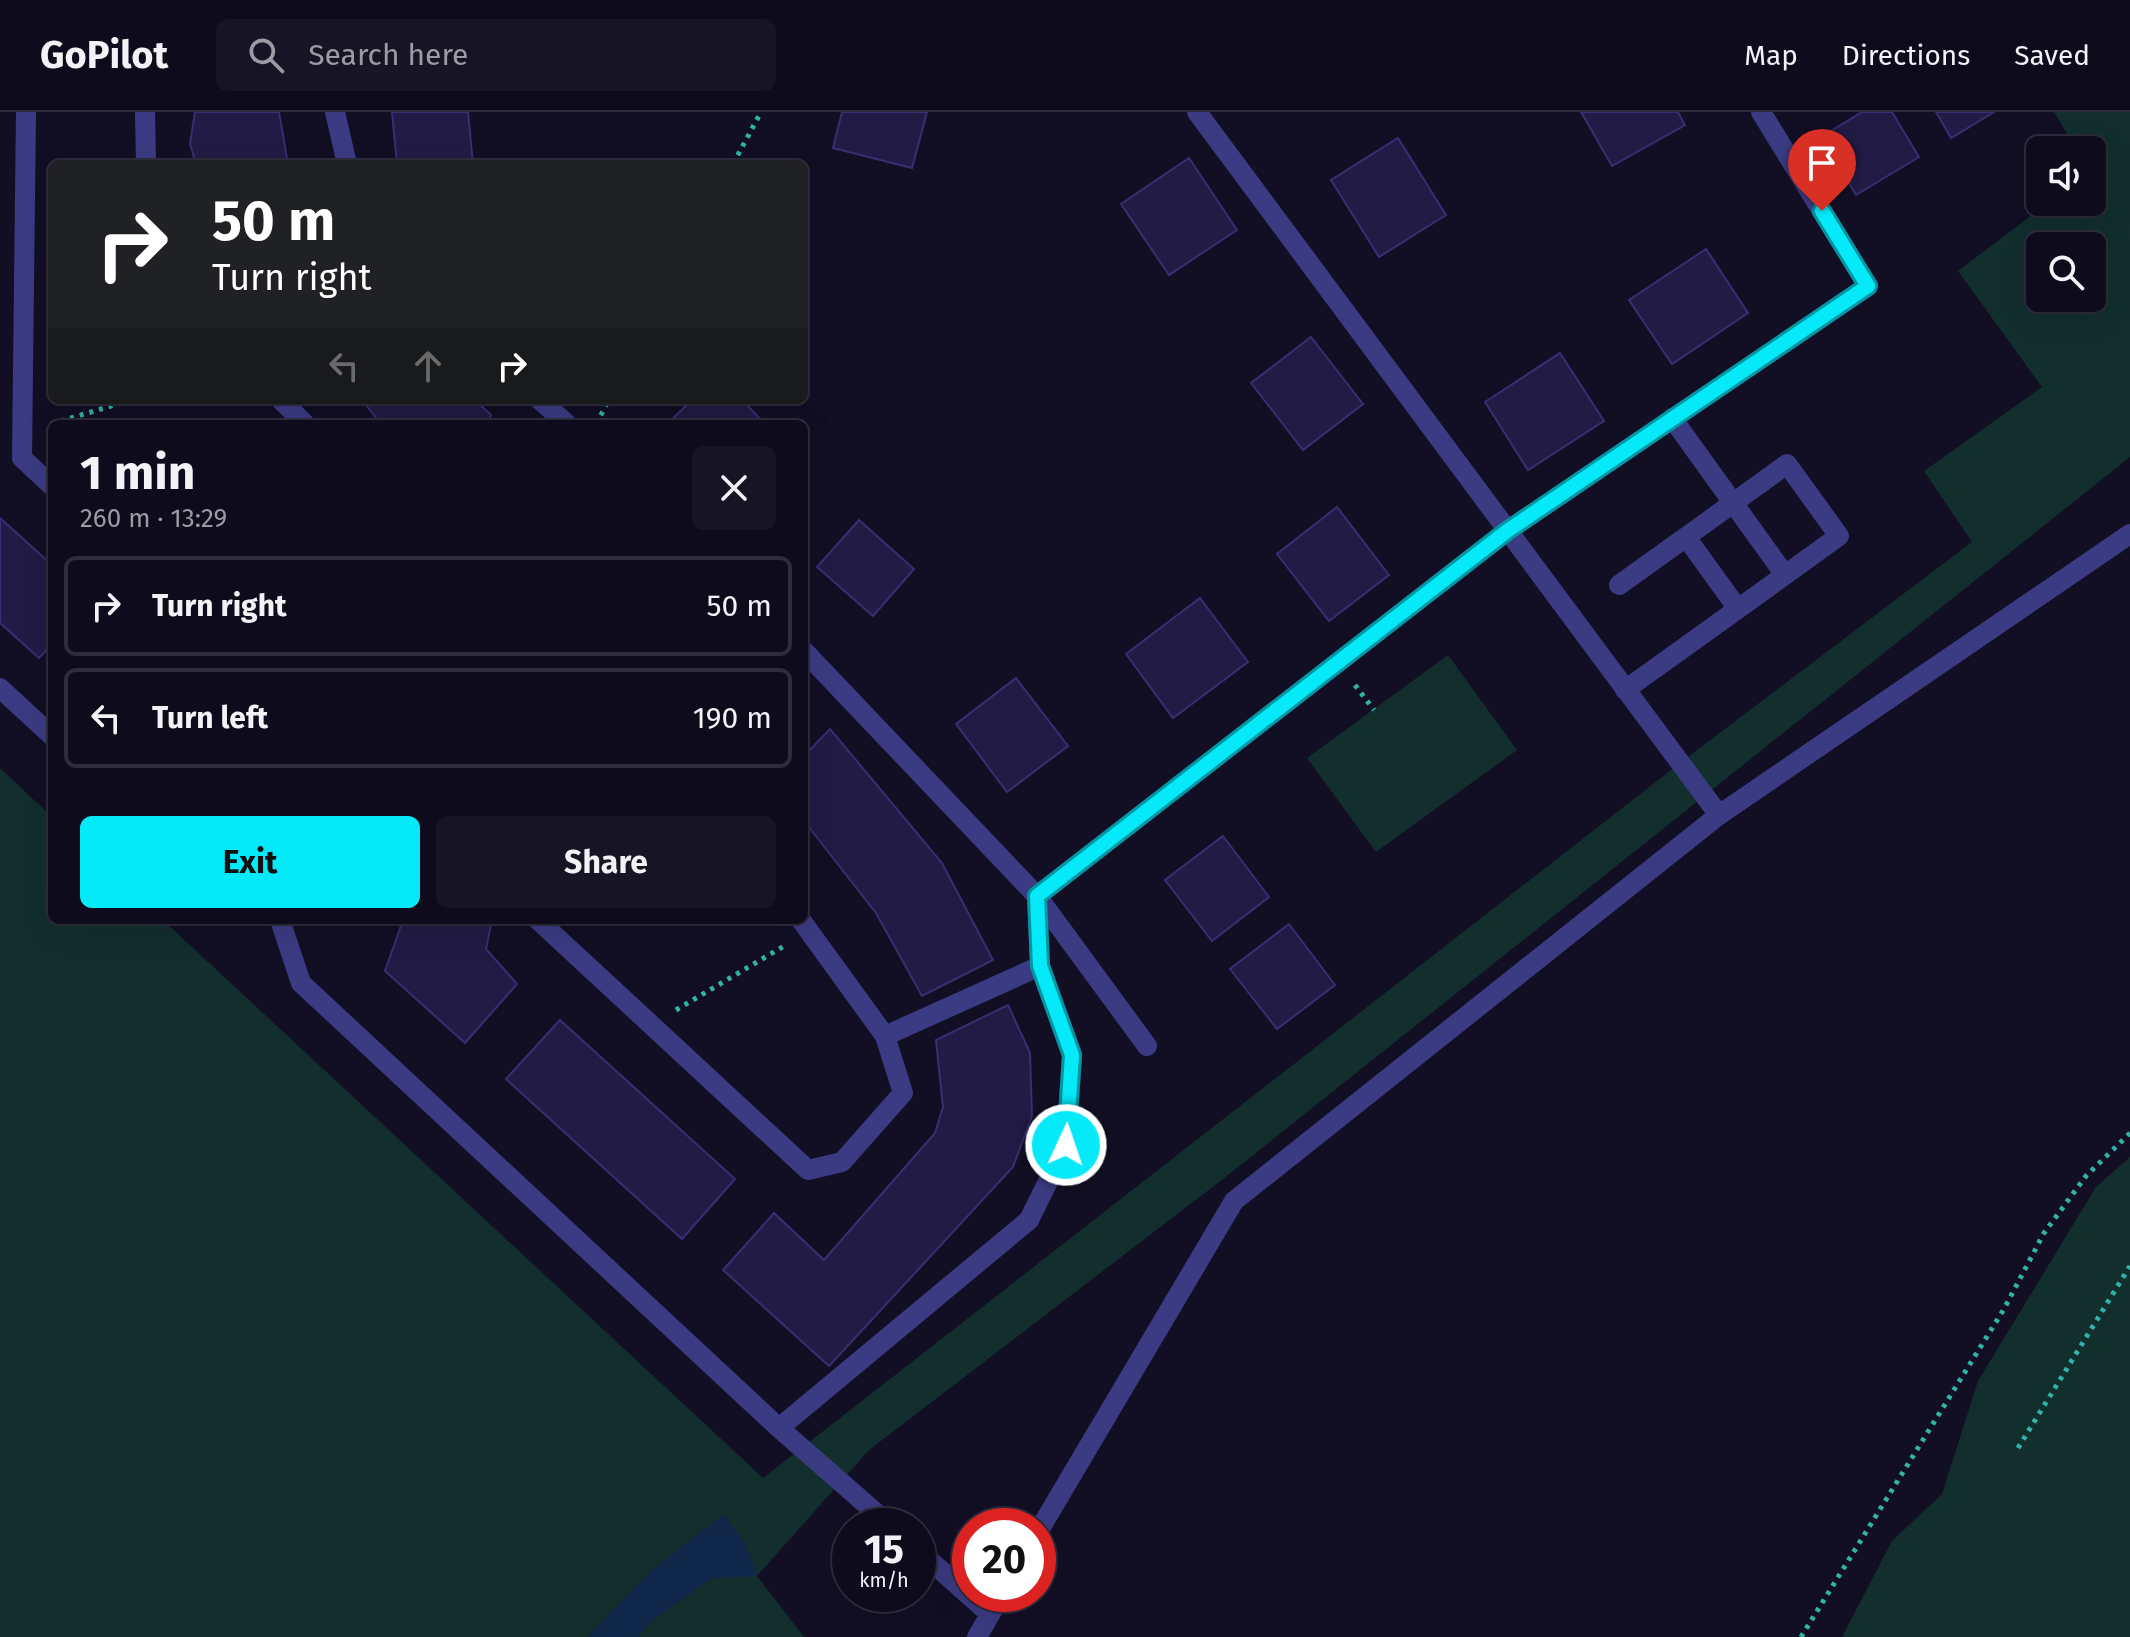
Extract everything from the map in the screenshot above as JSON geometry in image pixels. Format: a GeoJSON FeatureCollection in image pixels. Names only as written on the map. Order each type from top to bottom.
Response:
{"type":"FeatureCollection","features":[{"type":"Feature","properties":{"kind":"street"},"geometry":{"type":"LineString","coordinates":[[26,112],[22,458],[48,482]]}},
{"type":"Feature","properties":{"kind":"street"},"geometry":{"type":"LineString","coordinates":[[145,112],[146,160]]}},
{"type":"Feature","properties":{"kind":"street"},"geometry":{"type":"LineString","coordinates":[[335,112],[346,160]]}},
{"type":"Feature","properties":{"kind":"street"},"geometry":{"type":"LineString","coordinates":[[1197,112],[1719,815]]}},
{"type":"Feature","properties":{"kind":"street"},"geometry":{"type":"LineString","coordinates":[[1037,896],[1507,531],[1868,286],[1761,112]]}},
{"type":"Feature","properties":{"kind":"street"},"geometry":{"type":"LineString","coordinates":[[285,404],[301,420]]}},
{"type":"Feature","properties":{"kind":"street"},"geometry":{"type":"LineString","coordinates":[[544,404],[562,420]]}},
{"type":"Feature","properties":{"kind":"street"},"geometry":{"type":"LineString","coordinates":[[1672,418],[1785,575]]}},
{"type":"Feature","properties":{"kind":"street"},"geometry":{"type":"LineString","coordinates":[[1619,585],[1787,464],[1839,536],[1625,690]]}},
{"type":"Feature","properties":{"kind":"street"},"geometry":{"type":"LineString","coordinates":[[1052,1508],[1234,1201],[1719,815],[2130,534]]}},
{"type":"Feature","properties":{"kind":"street"},"geometry":{"type":"LineString","coordinates":[[1686,537],[1738,609]]}},
{"type":"Feature","properties":{"kind":"street"},"geometry":{"type":"LineString","coordinates":[[808,655],[1037,896],[1147,1046]]}},
{"type":"Feature","properties":{"kind":"street"},"geometry":{"type":"LineString","coordinates":[[0,688],[48,732]]}},
{"type":"Feature","properties":{"kind":"street"},"geometry":{"type":"LineString","coordinates":[[779,1428],[1029,1220],[1066,1145],[1072,1055],[1040,966],[1037,896]]}},
{"type":"Feature","properties":{"kind":"street"},"geometry":{"type":"LineString","coordinates":[[281,924],[301,983],[779,1428],[870,1508]]}},
{"type":"Feature","properties":{"kind":"street"},"geometry":{"type":"LineString","coordinates":[[542,924],[808,1170],[842,1162],[903,1093],[885,1036],[805,925]]}},
{"type":"Feature","properties":{"kind":"street"},"geometry":{"type":"LineString","coordinates":[[885,1036],[1040,966]]}},
{"type":"Feature","properties":{"kind":"street"},"geometry":{"type":"LineString","coordinates":[[936,1566],[990,1614],[977,1637]]}},
{"type":"Feature","properties":{"kind":"path"},"geometry":{"type":"LineString","coordinates":[[735,160],[761,112]]}},
{"type":"Feature","properties":{"kind":"path"},"geometry":{"type":"LineString","coordinates":[[63,420],[117,404]]}},
{"type":"Feature","properties":{"kind":"path"},"geometry":{"type":"LineString","coordinates":[[22,432],[48,424]]}},
{"type":"Feature","properties":{"kind":"path"},"geometry":{"type":"LineString","coordinates":[[651,1024],[805,925]]}},
{"type":"Feature","properties":{"kind":"path"},"geometry":{"type":"LineString","coordinates":[[1801,1637],[2004,1309],[2044,1233],[2086,1176],[2130,1133]]}},
{"type":"Feature","properties":{"kind":"path"},"geometry":{"type":"LineString","coordinates":[[2018,1448],[2130,1266]]}},
{"type":"Feature","properties":{"kind":"green space"},"geometry":{"type":"Polygon","coordinates":[[[2054,112],[2130,112],[2130,457],[1223,1179],[869,1450],[757,1576],[804,1637],[0,1637],[0,768],[48,813],[48,924],[167,924],[763,1478],[1680,763],[1972,542],[1924,471],[2042,387],[1958,271],[2031,216],[2106,216],[2106,136],[2069,136],[2054,112]]]}},
{"type":"Feature","properties":{"kind":"green space"},"geometry":{"type":"Polygon","coordinates":[[[1448,655],[1517,750],[1376,852],[1307,758],[1448,655]]]}},
{"type":"Feature","properties":{"kind":"green space"},"geometry":{"type":"Polygon","coordinates":[[[2130,1157],[2130,1637],[1842,1637],[1892,1541],[1942,1494],[1978,1381],[2096,1187],[2130,1157]]]}},
{"type":"Feature","properties":{"kind":"water"},"geometry":{"type":"Polygon","coordinates":[[[724,1514],[747,1547],[757,1576],[712,1578],[653,1620],[638,1637],[587,1637],[651,1571],[724,1514]]]}},
{"type":"Feature","properties":{"kind":"building"},"geometry":{"type":"Polygon","coordinates":[[[195,112],[279,112],[287,160],[195,160],[190,144],[195,112]]]}},
{"type":"Feature","properties":{"kind":"building"},"geometry":{"type":"Polygon","coordinates":[[[392,112],[468,112],[473,160],[397,160],[392,112]]]}},
{"type":"Feature","properties":{"kind":"building"},"geometry":{"type":"Polygon","coordinates":[[[842,112],[927,112],[912,168],[833,148],[842,112]]]}},
{"type":"Feature","properties":{"kind":"building"},"geometry":{"type":"Polygon","coordinates":[[[1581,112],[1678,112],[1685,125],[1612,166],[1581,112]]]}},
{"type":"Feature","properties":{"kind":"building"},"geometry":{"type":"Polygon","coordinates":[[[1862,112],[1892,112],[1919,157],[1856,195],[1821,137],[1862,112]]]}},
{"type":"Feature","properties":{"kind":"building"},"geometry":{"type":"Polygon","coordinates":[[[1936,112],[1994,112],[1951,138],[1936,112]]]}},
{"type":"Feature","properties":{"kind":"building"},"geometry":{"type":"Polygon","coordinates":[[[1398,138],[1446,215],[1379,257],[1331,180],[1398,138]]]}},
{"type":"Feature","properties":{"kind":"building"},"geometry":{"type":"Polygon","coordinates":[[[1189,158],[1237,230],[1169,275],[1121,204],[1189,158]]]}},
{"type":"Feature","properties":{"kind":"building"},"geometry":{"type":"Polygon","coordinates":[[[1706,249],[1748,313],[1672,364],[1629,300],[1706,249]]]}},
{"type":"Feature","properties":{"kind":"building"},"geometry":{"type":"Polygon","coordinates":[[[1311,337],[1363,404],[1303,450],[1251,383],[1311,337]]]}},
{"type":"Feature","properties":{"kind":"building"},"geometry":{"type":"Polygon","coordinates":[[[1560,353],[1604,421],[1528,470],[1485,402],[1560,353]]]}},
{"type":"Feature","properties":{"kind":"building"},"geometry":{"type":"Polygon","coordinates":[[[365,404],[479,404],[491,415],[489,420],[378,420],[365,404]]]}},
{"type":"Feature","properties":{"kind":"building"},"geometry":{"type":"Polygon","coordinates":[[[688,404],[746,404],[761,420],[671,420],[688,404]]]}},
{"type":"Feature","properties":{"kind":"building"},"geometry":{"type":"Polygon","coordinates":[[[1337,507],[1389,575],[1329,621],[1277,554],[1337,507]]]}},
{"type":"Feature","properties":{"kind":"building"},"geometry":{"type":"Polygon","coordinates":[[[0,518],[48,561],[48,648],[39,658],[0,623],[0,518]]]}},
{"type":"Feature","properties":{"kind":"building"},"geometry":{"type":"Polygon","coordinates":[[[859,520],[914,569],[873,616],[817,567],[859,520]]]}},
{"type":"Feature","properties":{"kind":"building"},"geometry":{"type":"Polygon","coordinates":[[[1200,598],[1248,662],[1173,718],[1126,654],[1200,598]]]}},
{"type":"Feature","properties":{"kind":"building"},"geometry":{"type":"Polygon","coordinates":[[[1016,678],[1068,746],[1007,792],[956,724],[1016,678]]]}},
{"type":"Feature","properties":{"kind":"building"},"geometry":{"type":"Polygon","coordinates":[[[830,729],[942,863],[993,960],[922,996],[876,913],[808,826],[808,752],[830,729]]]}},
{"type":"Feature","properties":{"kind":"building"},"geometry":{"type":"Polygon","coordinates":[[[1223,836],[1269,897],[1212,941],[1165,880],[1223,836]]]}},
{"type":"Feature","properties":{"kind":"building"},"geometry":{"type":"Polygon","coordinates":[[[402,924],[491,924],[486,949],[517,984],[465,1043],[385,971],[402,924]]]}},
{"type":"Feature","properties":{"kind":"building"},"geometry":{"type":"Polygon","coordinates":[[[1289,924],[1335,985],[1277,1029],[1230,969],[1289,924]]]}},
{"type":"Feature","properties":{"kind":"building"},"geometry":{"type":"Polygon","coordinates":[[[1008,1005],[1030,1053],[1032,1116],[1013,1167],[829,1366],[723,1270],[774,1213],[824,1260],[935,1133],[943,1107],[936,1040],[1008,1005]]]}},
{"type":"Feature","properties":{"kind":"building"},"geometry":{"type":"Polygon","coordinates":[[[560,1020],[735,1179],[682,1239],[506,1079],[560,1020]]]}},
{"type":"Feature","properties":{"kind":"route"},"geometry":{"type":"LineString","coordinates":[[1066,1145],[1072,1055],[1040,966],[1037,896],[1507,531],[1868,286],[1822,211]]}}]}
